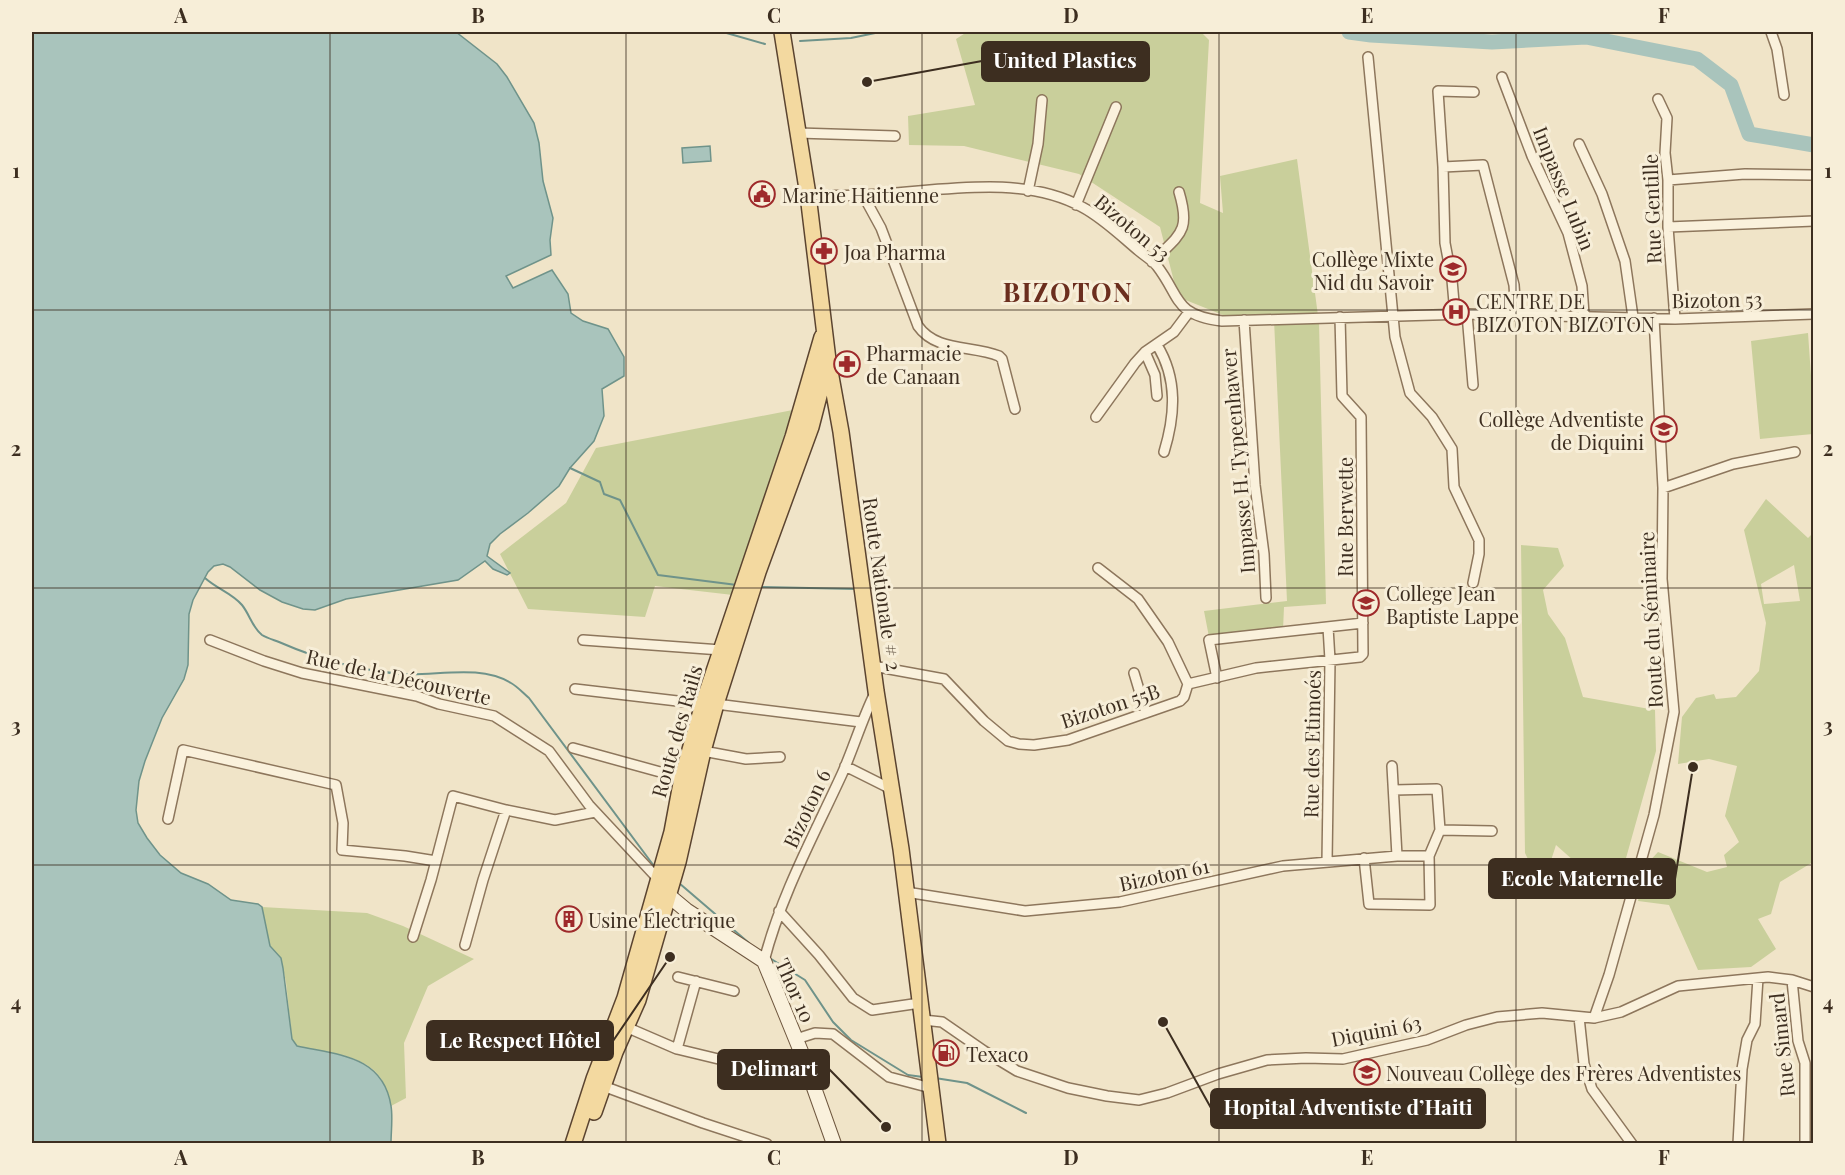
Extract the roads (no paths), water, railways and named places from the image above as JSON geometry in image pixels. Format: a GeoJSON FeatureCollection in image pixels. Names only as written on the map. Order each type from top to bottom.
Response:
{"type":"FeatureCollection","features":[{"type":"Feature","properties":{"kind":"main road","name":"Route Nationale # 2"},"geometry":{"type":"LineString","coordinates":[[782,32],[808,195],[824,332],[841,432],[906,891],[938,1143]]}},
{"type":"Feature","properties":{"kind":"main road","name":"Route des Rails"},"geometry":{"type":"LineString","coordinates":[[671,860],[672,832],[682,778],[710,704],[753,572],[824,332]]}},
{"type":"Feature","properties":{"kind":"main road","name":"Route des Rails"},"geometry":{"type":"LineString","coordinates":[[753,572],[811,427],[828,360]]}},
{"type":"Feature","properties":{"kind":"main road"},"geometry":{"type":"LineString","coordinates":[[811,427],[833,423],[841,432]]}},
{"type":"Feature","properties":{"kind":"main road","name":"Route des Rails"},"geometry":{"type":"LineString","coordinates":[[584,1143],[603,1086],[638,1000],[671,860],[703,752],[710,704],[722,650],[745,596]]}},
{"type":"Feature","properties":{"kind":"main road","name":"Route des Rails"},"geometry":{"type":"LineString","coordinates":[[573,1143],[594,1079],[665,888]]}},
{"type":"Feature","properties":{"kind":"street"},"geometry":{"type":"LineString","coordinates":[[1771,32],[1777,49],[1784,96]]}},
{"type":"Feature","properties":{"kind":"street"},"geometry":{"type":"LineString","coordinates":[[1368,57],[1369,88],[1395,337],[1410,393],[1432,417],[1452,449],[1454,487],[1479,540],[1479,554],[1473,583]]}},
{"type":"Feature","properties":{"kind":"street","name":"Impasse Lubin"},"geometry":{"type":"LineString","coordinates":[[1502,77],[1532,156],[1568,233],[1582,286],[1584,315]]}},
{"type":"Feature","properties":{"kind":"street"},"geometry":{"type":"LineString","coordinates":[[1455,314],[1445,243],[1438,91],[1474,92]]}},
{"type":"Feature","properties":{"kind":"street","name":"Rue Gentille"},"geometry":{"type":"LineString","coordinates":[[1659,99],[1667,118],[1665,153],[1675,319]]}},
{"type":"Feature","properties":{"kind":"street"},"geometry":{"type":"LineString","coordinates":[[1028,191],[1038,144],[1042,100]]}},
{"type":"Feature","properties":{"kind":"street"},"geometry":{"type":"LineString","coordinates":[[1076,205],[1116,107]]}},
{"type":"Feature","properties":{"kind":"street"},"geometry":{"type":"LineString","coordinates":[[798,133],[895,136]]}},
{"type":"Feature","properties":{"kind":"street"},"geometry":{"type":"LineString","coordinates":[[1579,144],[1602,194],[1625,261],[1633,317]]}},
{"type":"Feature","properties":{"kind":"street"},"geometry":{"type":"LineString","coordinates":[[1443,167],[1483,165],[1510,269],[1516,314]]}},
{"type":"Feature","properties":{"kind":"street"},"geometry":{"type":"LineString","coordinates":[[1668,180],[1745,174],[1814,176]]}},
{"type":"Feature","properties":{"kind":"street","name":"Bizoton 53"},"geometry":{"type":"LineString","coordinates":[[808,195],[863,195],[965,188],[1005,188],[1049,194],[1076,205],[1103,221],[1152,262],[1167,282],[1178,303],[1189,312],[1208,320],[1455,314],[1584,315],[1675,319],[1814,314]]}},
{"type":"Feature","properties":{"kind":"street"},"geometry":{"type":"LineString","coordinates":[[1152,262],[1181,232],[1184,225],[1185,213],[1179,192]]}},
{"type":"Feature","properties":{"kind":"street"},"geometry":{"type":"LineString","coordinates":[[863,195],[881,228],[918,326],[933,341],[999,356],[1002,359],[1015,409]]}},
{"type":"Feature","properties":{"kind":"street"},"geometry":{"type":"LineString","coordinates":[[1668,227],[1814,221]]}},
{"type":"Feature","properties":{"kind":"street"},"geometry":{"type":"LineString","coordinates":[[1096,417],[1145,351],[1157,345],[1182,324],[1189,312]]}},
{"type":"Feature","properties":{"kind":"street"},"geometry":{"type":"LineString","coordinates":[[1467,314],[1473,385]]}},
{"type":"Feature","properties":{"kind":"street","name":"Rue Berwette"},"geometry":{"type":"LineString","coordinates":[[1188,684],[1256,668],[1362,656],[1361,417],[1342,396],[1340,317]]}},
{"type":"Feature","properties":{"kind":"street","name":"Route du Séminaire"},"geometry":{"type":"LineString","coordinates":[[1594,1018],[1609,975],[1654,815],[1674,712],[1662,579],[1663,488],[1654,318]]}},
{"type":"Feature","properties":{"kind":"street","name":"Impasse H. Typeenhawer"},"geometry":{"type":"LineString","coordinates":[[1244,320],[1255,484],[1264,554],[1266,598]]}},
{"type":"Feature","properties":{"kind":"street"},"geometry":{"type":"LineString","coordinates":[[1157,345],[1164,355],[1173,384],[1170,431],[1164,452]]}},
{"type":"Feature","properties":{"kind":"street"},"geometry":{"type":"LineString","coordinates":[[1145,351],[1155,375],[1157,396]]}},
{"type":"Feature","properties":{"kind":"street"},"geometry":{"type":"LineString","coordinates":[[1663,488],[1733,464],[1795,452]]}},
{"type":"Feature","properties":{"kind":"street","name":"Bizoton 55B"},"geometry":{"type":"LineString","coordinates":[[873,666],[944,679],[984,721],[1008,741],[1019,744],[1034,745],[1068,740],[1183,699],[1188,684],[1168,642],[1138,599],[1098,568]]}},
{"type":"Feature","properties":{"kind":"street"},"geometry":{"type":"LineString","coordinates":[[1217,678],[1209,640],[1363,622]]}},
{"type":"Feature","properties":{"kind":"street","name":"Rue des Etimoés"},"geometry":{"type":"LineString","coordinates":[[1327,862],[1330,660],[1328,627]]}},
{"type":"Feature","properties":{"kind":"street","name":"Rue de la Découverte"},"geometry":{"type":"LineString","coordinates":[[210,640],[302,673],[417,696],[439,704],[494,716],[549,752],[595,812],[665,888]]}},
{"type":"Feature","properties":{"kind":"street"},"geometry":{"type":"LineString","coordinates":[[583,640],[722,650]]}},
{"type":"Feature","properties":{"kind":"street"},"geometry":{"type":"LineString","coordinates":[[1134,673],[1146,713]]}},
{"type":"Feature","properties":{"kind":"street"},"geometry":{"type":"LineString","coordinates":[[575,689],[861,722]]}},
{"type":"Feature","properties":{"kind":"street","name":"Bizoton 6"},"geometry":{"type":"LineString","coordinates":[[764,961],[779,911],[845,766],[861,722],[876,691]]}},
{"type":"Feature","properties":{"kind":"street"},"geometry":{"type":"LineString","coordinates":[[573,748],[682,778]]}},
{"type":"Feature","properties":{"kind":"street"},"geometry":{"type":"LineString","coordinates":[[168,819],[183,750],[336,785],[343,823],[342,850],[436,861]]}},
{"type":"Feature","properties":{"kind":"street"},"geometry":{"type":"LineString","coordinates":[[703,752],[746,759],[780,757]]}},
{"type":"Feature","properties":{"kind":"street"},"geometry":{"type":"LineString","coordinates":[[845,766],[891,789]]}},
{"type":"Feature","properties":{"kind":"street"},"geometry":{"type":"LineString","coordinates":[[1392,766],[1397,856]]}},
{"type":"Feature","properties":{"kind":"street"},"geometry":{"type":"LineString","coordinates":[[1364,858],[1369,904],[1427,906],[1430,903],[1430,856],[1440,830],[1437,789],[1394,790]]}},
{"type":"Feature","properties":{"kind":"street"},"geometry":{"type":"LineString","coordinates":[[413,937],[453,796],[555,820],[595,812]]}},
{"type":"Feature","properties":{"kind":"street"},"geometry":{"type":"LineString","coordinates":[[465,945],[506,810]]}},
{"type":"Feature","properties":{"kind":"street"},"geometry":{"type":"LineString","coordinates":[[1440,830],[1492,831]]}},
{"type":"Feature","properties":{"kind":"street","name":"Bizoton 61"},"geometry":{"type":"LineString","coordinates":[[906,891],[1025,911],[1120,902],[1283,866],[1364,858],[1430,856]]}},
{"type":"Feature","properties":{"kind":"street","name":"Thor 10"},"geometry":{"type":"LineString","coordinates":[[665,888],[686,910],[764,961],[802,1054],[834,1143]]}},
{"type":"Feature","properties":{"kind":"street"},"geometry":{"type":"LineString","coordinates":[[779,911],[819,955],[853,998],[872,1010],[920,1003]]}},
{"type":"Feature","properties":{"kind":"street"},"geometry":{"type":"LineString","coordinates":[[678,976],[734,991]]}},
{"type":"Feature","properties":{"kind":"street"},"geometry":{"type":"LineString","coordinates":[[1738,1143],[1742,1069],[1747,1040],[1755,1024],[1758,978]]}},
{"type":"Feature","properties":{"kind":"street","name":"Diquini 63"},"geometry":{"type":"LineString","coordinates":[[923,1020],[942,1022],[1017,1071],[1068,1088],[1138,1100],[1167,1093],[1218,1074],[1267,1060],[1343,1059],[1427,1040],[1466,1025],[1497,1017],[1542,1013],[1594,1018],[1621,1012],[1678,986],[1758,978],[1792,980],[1814,987]]}},
{"type":"Feature","properties":{"kind":"street","name":"Rue Simard"},"geometry":{"type":"LineString","coordinates":[[1792,980],[1798,1041],[1805,1064],[1805,1143]]}},
{"type":"Feature","properties":{"kind":"street"},"geometry":{"type":"LineString","coordinates":[[677,1049],[696,981]]}},
{"type":"Feature","properties":{"kind":"street"},"geometry":{"type":"LineString","coordinates":[[1580,1017],[1584,1064],[1592,1089],[1632,1143]]}},
{"type":"Feature","properties":{"kind":"street"},"geometry":{"type":"LineString","coordinates":[[626,1027],[677,1049],[739,1064],[802,1054]]}},
{"type":"Feature","properties":{"kind":"street"},"geometry":{"type":"LineString","coordinates":[[796,1039],[815,1033],[833,1034],[889,1077],[931,1088]]}},
{"type":"Feature","properties":{"kind":"street"},"geometry":{"type":"LineString","coordinates":[[603,1086],[703,1123],[768,1143]]}},
{"type":"Feature","properties":{"kind":"water"},"geometry":{"type":"Polygon","coordinates":[[[32,32],[456,32],[497,64],[507,77],[534,123],[539,143],[543,181],[553,218],[550,240],[551,255],[506,276],[513,288],[552,270],[568,294],[571,313],[583,321],[608,329],[624,357],[624,376],[602,389],[604,416],[594,441],[570,468],[559,486],[490,544],[487,556],[510,573],[507,575],[493,569],[485,561],[458,580],[346,599],[315,610],[303,609],[282,602],[260,590],[230,567],[223,564],[214,566],[208,572],[193,600],[189,614],[188,665],[184,679],[162,718],[139,781],[136,810],[138,823],[160,855],[181,873],[208,884],[231,900],[258,904],[262,907],[270,946],[281,958],[292,1039],[297,1046],[356,1060],[379,1076],[391,1106],[391,1143],[32,1143],[32,32]]]}},
{"type":"Feature","properties":{"kind":"water"},"geometry":{"type":"Polygon","coordinates":[[[710,146],[711,161],[683,163],[682,148],[710,146]]]}},
{"type":"Feature","properties":{"kind":"waterway"},"geometry":{"type":"LineString","coordinates":[[723,32],[765,44]]}},
{"type":"Feature","properties":{"kind":"waterway"},"geometry":{"type":"LineString","coordinates":[[800,41],[851,38],[880,32]]}},
{"type":"Feature","properties":{"kind":"waterway"},"geometry":{"type":"LineString","coordinates":[[1349,32],[1492,42],[1586,37],[1697,59],[1731,85],[1749,134],[1814,145]]}},
{"type":"Feature","properties":{"kind":"waterway"},"geometry":{"type":"LineString","coordinates":[[570,468],[600,482],[604,494],[620,500],[658,575],[737,585]]}},
{"type":"Feature","properties":{"kind":"waterway"},"geometry":{"type":"LineString","coordinates":[[205,578],[238,601],[262,635],[309,654],[371,670],[403,674],[458,672],[486,674],[499,677],[514,685],[529,698],[654,866]]}},
{"type":"Feature","properties":{"kind":"waterway"},"geometry":{"type":"LineString","coordinates":[[760,587],[856,589]]}},
{"type":"Feature","properties":{"kind":"waterway"},"geometry":{"type":"LineString","coordinates":[[679,883],[749,943]]}},
{"type":"Feature","properties":{"kind":"waterway"},"geometry":{"type":"LineString","coordinates":[[768,957],[805,980],[833,1022],[851,1040],[908,1075],[923,1077]]}},
{"type":"Feature","properties":{"kind":"waterway"},"geometry":{"type":"LineString","coordinates":[[935,1078],[967,1083],[1026,1113]]}},
{"type":"Feature","properties":{"kind":"place","name":"United Plastics"},"geometry":{"type":"Point","coordinates":[867,82]}},
{"type":"Feature","properties":{"kind":"place","name":"Marine Haitienne"},"geometry":{"type":"Point","coordinates":[762,194]}},
{"type":"Feature","properties":{"kind":"place","name":"Joa Pharma"},"geometry":{"type":"Point","coordinates":[824,251]}},
{"type":"Feature","properties":{"kind":"place","name":"Collège Mixte Nid du Savoir"},"geometry":{"type":"Point","coordinates":[1453,269]}},
{"type":"Feature","properties":{"kind":"place","name":"CENTRE DE BIZOTON BIZOTON"},"geometry":{"type":"Point","coordinates":[1456,312]}},
{"type":"Feature","properties":{"kind":"place","name":"Pharmacie de Canaan"},"geometry":{"type":"Point","coordinates":[847,364]}},
{"type":"Feature","properties":{"kind":"place","name":"Collège Adventiste de Diquini"},"geometry":{"type":"Point","coordinates":[1664,429]}},
{"type":"Feature","properties":{"kind":"place","name":"College Jean Baptiste Lappe"},"geometry":{"type":"Point","coordinates":[1366,603]}},
{"type":"Feature","properties":{"kind":"place","name":"Ecole Maternelle"},"geometry":{"type":"Point","coordinates":[1693,767]}},
{"type":"Feature","properties":{"kind":"place","name":"Usine Électrique"},"geometry":{"type":"Point","coordinates":[569,919]}},
{"type":"Feature","properties":{"kind":"place","name":"Le Respect Hôtel"},"geometry":{"type":"Point","coordinates":[670,957]}},
{"type":"Feature","properties":{"kind":"place","name":"Hopital Adventiste d’Haiti"},"geometry":{"type":"Point","coordinates":[1163,1022]}},
{"type":"Feature","properties":{"kind":"place","name":"Texaco"},"geometry":{"type":"Point","coordinates":[946,1053]}},
{"type":"Feature","properties":{"kind":"place","name":"Nouveau Collège des Frères Adventistes"},"geometry":{"type":"Point","coordinates":[1367,1072]}},
{"type":"Feature","properties":{"kind":"place","name":"Delimart"},"geometry":{"type":"Point","coordinates":[886,1127]}},
{"type":"Feature","properties":{"kind":"district","name":"BIZOTON"},"geometry":{"type":"Point","coordinates":[1068,291]}}]}
